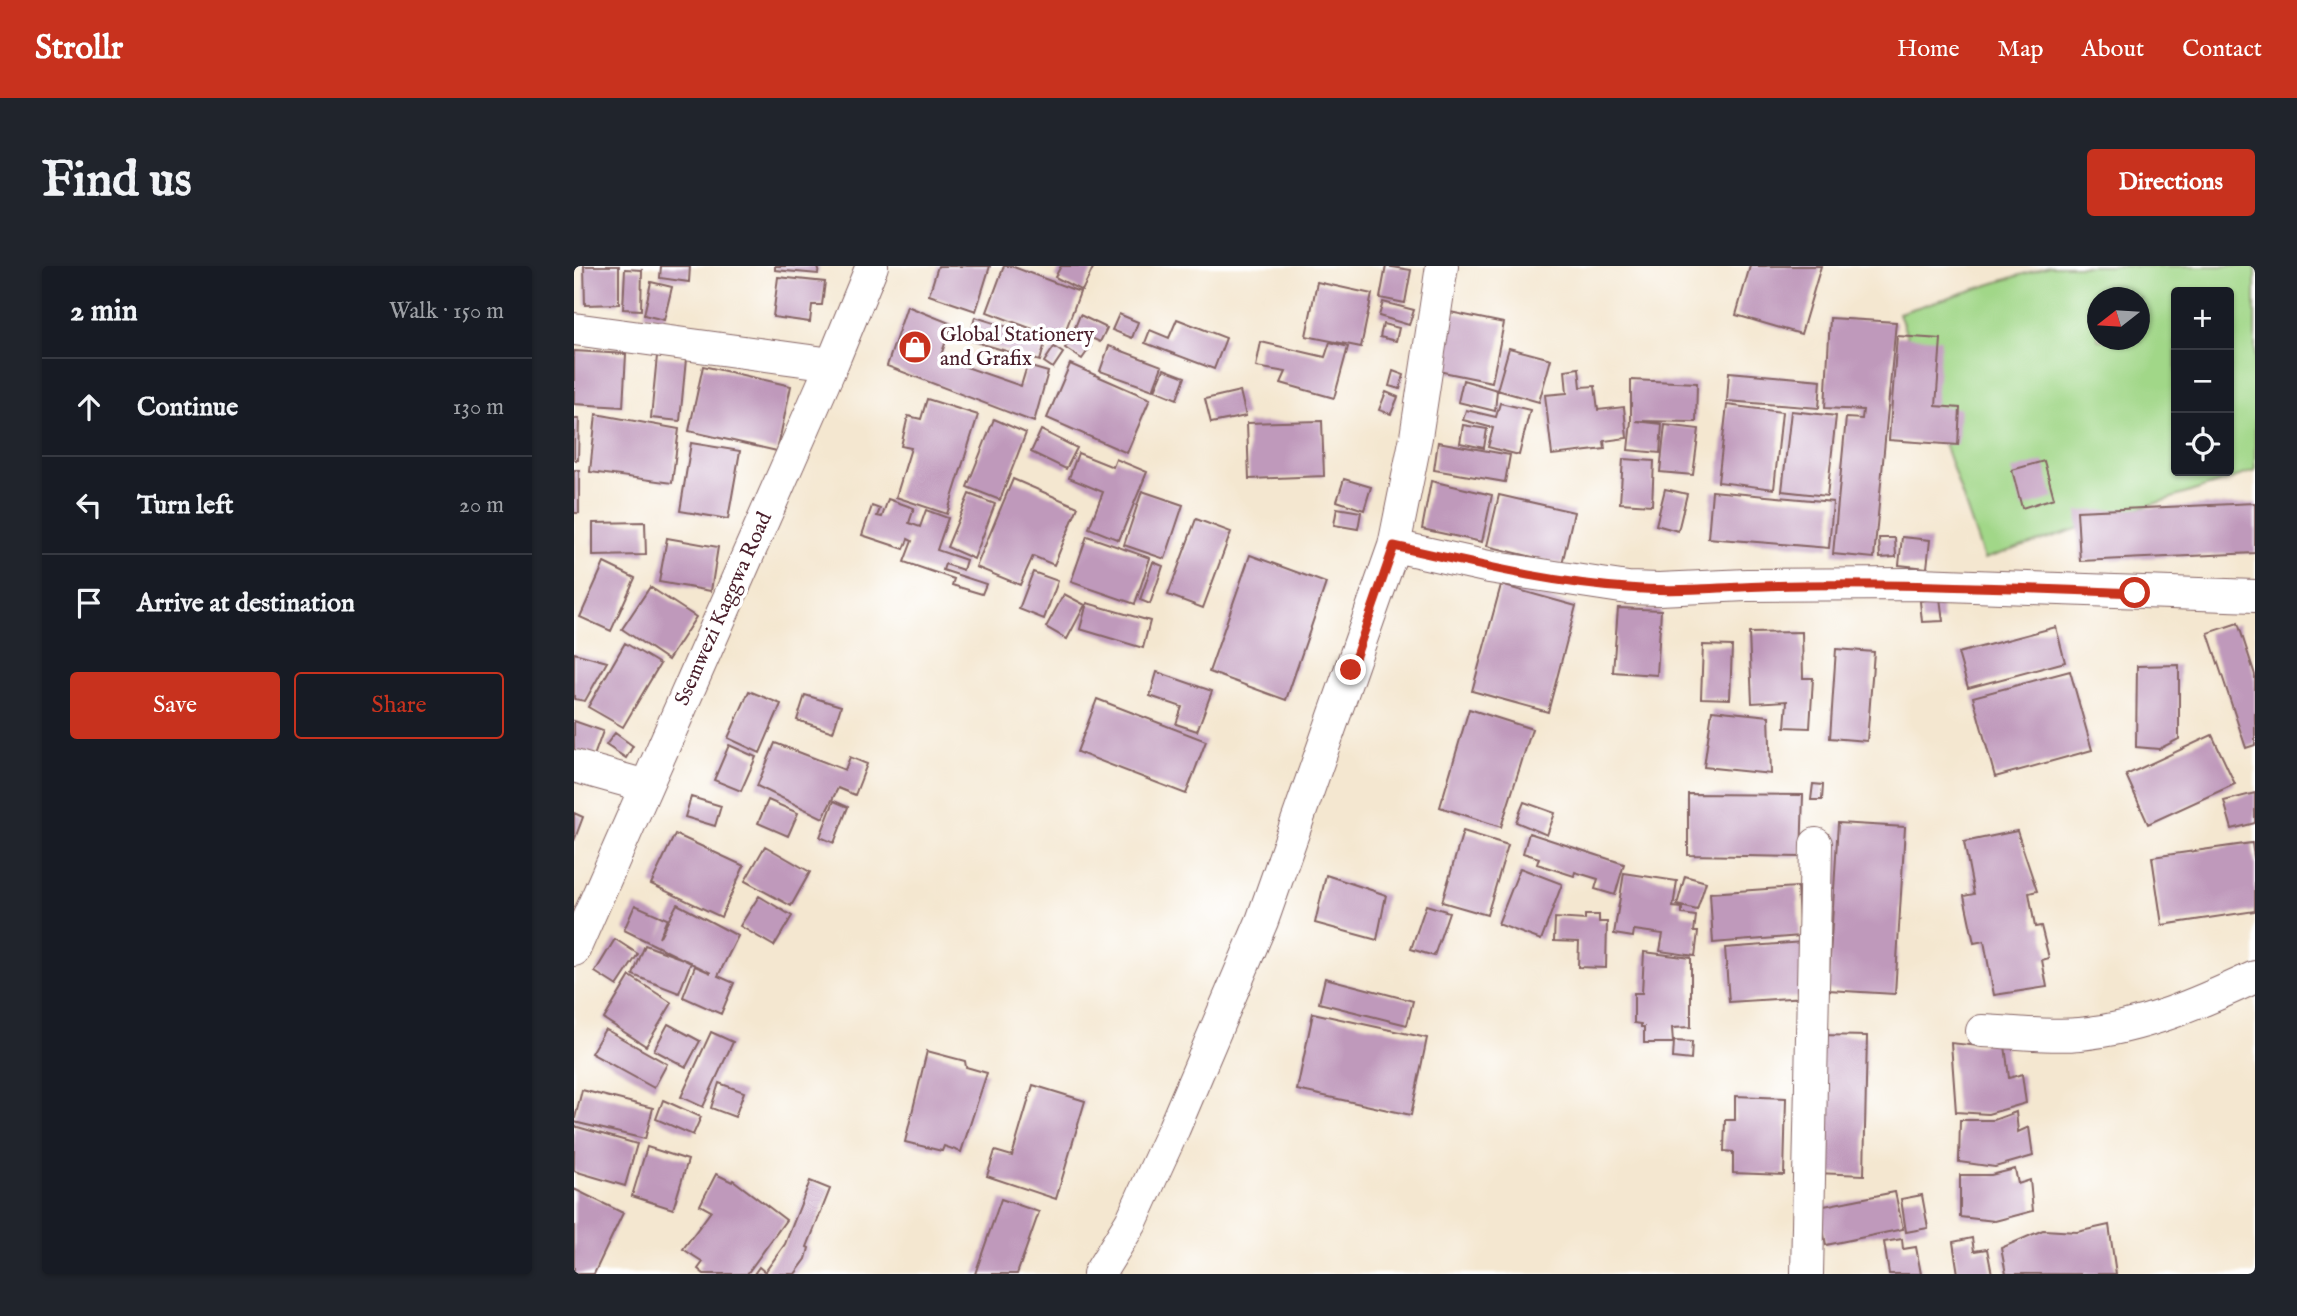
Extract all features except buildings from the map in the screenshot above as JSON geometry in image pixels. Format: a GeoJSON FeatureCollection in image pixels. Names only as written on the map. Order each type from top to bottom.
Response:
{"type":"FeatureCollection","features":[{"type":"Feature","properties":{"kind":"street","name":"Ssemwezi Kaggwa Road"},"geometry":{"type":"LineString","coordinates":[[577,937],[832,364],[872,266]]}},
{"type":"Feature","properties":{"kind":"street"},"geometry":{"type":"LineString","coordinates":[[1099,1274],[1131,1222],[1262,921],[1394,546],[1416,437],[1442,266]]}},
{"type":"Feature","properties":{"kind":"street"},"geometry":{"type":"LineString","coordinates":[[574,329],[832,364]]}},
{"type":"Feature","properties":{"kind":"street"},"geometry":{"type":"LineString","coordinates":[[1394,546],[1489,567],[1628,588],[1919,584],[2255,596]]}},
{"type":"Feature","properties":{"kind":"street"},"geometry":{"type":"LineString","coordinates":[[574,766],[646,786]]}},
{"type":"Feature","properties":{"kind":"street"},"geometry":{"type":"LineString","coordinates":[[1807,1274],[1815,844]]}},
{"type":"Feature","properties":{"kind":"street"},"geometry":{"type":"LineString","coordinates":[[1982,1031],[2080,1034],[2153,1020],[2196,1005],[2255,977]]}},
{"type":"Feature","properties":{"kind":"green space"},"geometry":{"type":"Polygon","coordinates":[[[2049,266],[2255,266],[2255,471],[1984,559],[1899,313],[2049,266]]]}},
{"type":"Feature","properties":{"kind":"place","name":"Global Stationery and Grafix"},"geometry":{"type":"Point","coordinates":[915,347]}},
{"type":"Feature","properties":{"kind":"route"},"geometry":{"type":"LineString","coordinates":[[1351,670],[1394,546],[1489,567],[1628,588],[1919,584],[2135,593]]}}]}
